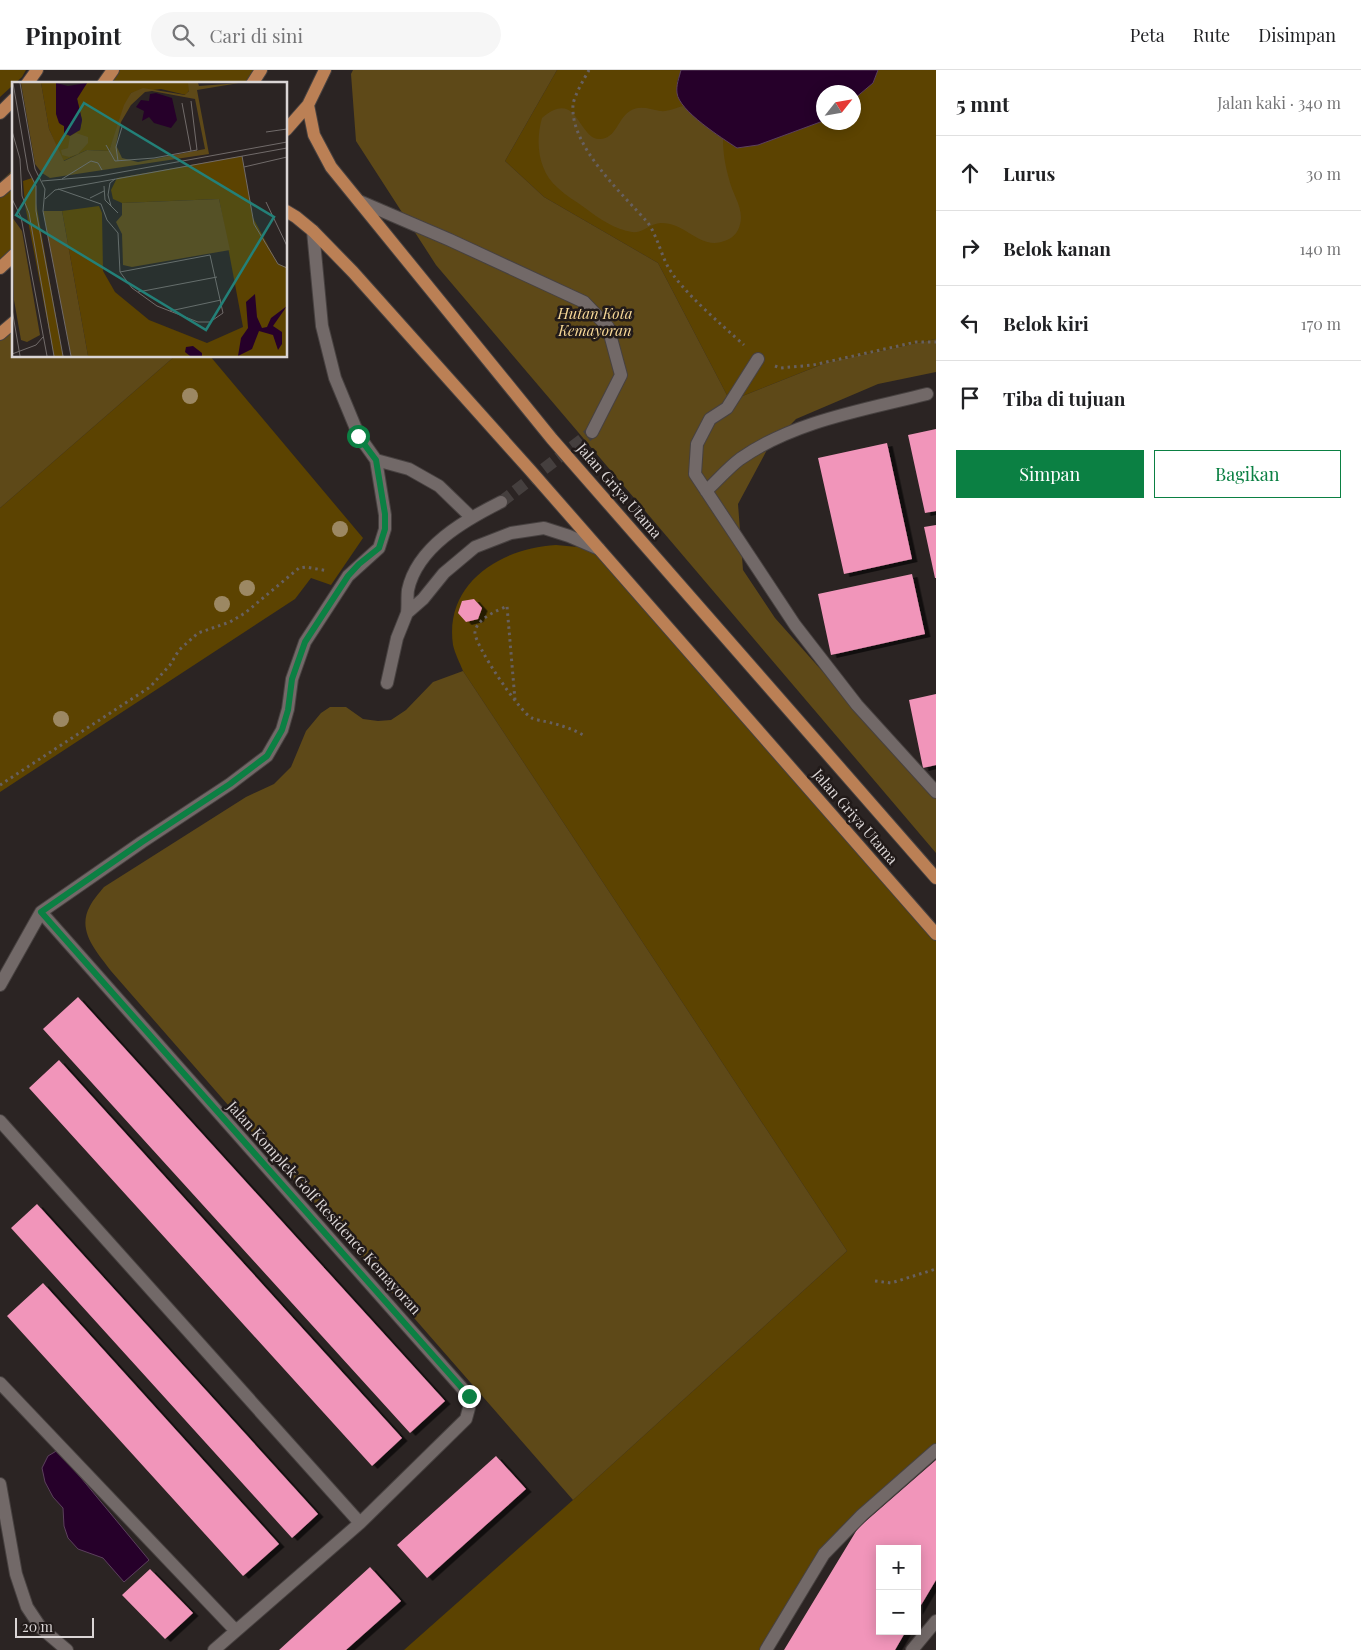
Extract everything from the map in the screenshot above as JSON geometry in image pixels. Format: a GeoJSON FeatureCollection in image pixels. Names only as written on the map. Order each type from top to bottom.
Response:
{"type":"FeatureCollection","features":[{"type":"Feature","properties":{"kind":"main road"},"geometry":{"type":"LineString","coordinates":[[28,82],[36,70]]}},
{"type":"Feature","properties":{"kind":"main road"},"geometry":{"type":"LineString","coordinates":[[104,82],[113,70]]}},
{"type":"Feature","properties":{"kind":"main road"},"geometry":{"type":"LineString","coordinates":[[253,82],[261,70]]}},
{"type":"Feature","properties":{"kind":"main road"},"geometry":{"type":"LineString","coordinates":[[288,128],[308,105],[325,70]]}},
{"type":"Feature","properties":{"kind":"main road"},"geometry":{"type":"LineString","coordinates":[[0,113],[12,101]]}},
{"type":"Feature","properties":{"kind":"main road","name":"Jalan Griya Utama"},"geometry":{"type":"LineString","coordinates":[[308,105],[314,135],[331,167],[552,439],[936,878]]}},
{"type":"Feature","properties":{"kind":"main road"},"geometry":{"type":"LineString","coordinates":[[0,191],[12,181]]}},
{"type":"Feature","properties":{"kind":"main road","name":"Jalan Griya Utama"},"geometry":{"type":"LineString","coordinates":[[288,212],[313,231],[353,272],[530,470],[936,934]]}},
{"type":"Feature","properties":{"kind":"main road"},"geometry":{"type":"LineString","coordinates":[[0,268],[12,258]]}},
{"type":"Feature","properties":{"kind":"main road"},"geometry":{"type":"LineString","coordinates":[[0,334],[12,324]]}},
{"type":"Feature","properties":{"kind":"street"},"geometry":{"type":"LineString","coordinates":[[359,201],[450,240],[584,302],[608,327],[621,375],[592,432]]}},
{"type":"Feature","properties":{"kind":"street"},"geometry":{"type":"LineString","coordinates":[[0,985],[41,912],[230,784],[267,756],[282,730],[288,710],[292,679],[305,642],[348,576],[359,564],[379,548],[385,529],[385,514],[376,460],[358,436],[335,378],[322,326],[313,231]]}},
{"type":"Feature","properties":{"kind":"street"},"geometry":{"type":"LineString","coordinates":[[758,359],[727,408],[710,419],[697,444],[695,474],[795,626],[857,705],[936,792]]}},
{"type":"Feature","properties":{"kind":"street"},"geometry":{"type":"LineString","coordinates":[[706,491],[739,460],[784,434],[845,414],[927,394]]}},
{"type":"Feature","properties":{"kind":"street"},"geometry":{"type":"LineString","coordinates":[[376,460],[409,469],[439,486],[471,517]]}},
{"type":"Feature","properties":{"kind":"street"},"geometry":{"type":"LineString","coordinates":[[408,613],[408,592],[411,580],[422,559],[454,529],[471,517],[501,502]]}},
{"type":"Feature","properties":{"kind":"street"},"geometry":{"type":"LineString","coordinates":[[387,683],[397,638],[408,613],[423,599],[444,573],[475,547],[511,533],[544,528],[599,549]]}},
{"type":"Feature","properties":{"kind":"street","name":"Jalan Komplek Golf Residence Kemayoran"},"geometry":{"type":"LineString","coordinates":[[41,912],[469,1396],[469,1408],[466,1419],[360,1523],[214,1650]]}},
{"type":"Feature","properties":{"kind":"street"},"geometry":{"type":"LineString","coordinates":[[0,1121],[360,1523]]}},
{"type":"Feature","properties":{"kind":"street"},"geometry":{"type":"LineString","coordinates":[[0,1383],[235,1630]]}},
{"type":"Feature","properties":{"kind":"street"},"geometry":{"type":"LineString","coordinates":[[766,1650],[824,1554],[862,1514],[936,1450]]}},
{"type":"Feature","properties":{"kind":"street"},"geometry":{"type":"LineString","coordinates":[[0,1484],[16,1574],[27,1607],[41,1628],[67,1650]]}},
{"type":"Feature","properties":{"kind":"street"},"geometry":{"type":"LineString","coordinates":[[912,1650],[936,1621]]}},
{"type":"Feature","properties":{"kind":"path"},"geometry":{"type":"LineString","coordinates":[[589,70],[573,104],[576,128],[593,161],[648,223],[654,232],[667,266],[685,289],[758,359],[780,368],[813,365],[916,342],[936,342]]}},
{"type":"Feature","properties":{"kind":"path"},"geometry":{"type":"LineString","coordinates":[[0,785],[150,687],[170,665],[179,650],[198,633],[230,622],[245,613],[299,568],[306,567],[348,576]]}},
{"type":"Feature","properties":{"kind":"path"},"geometry":{"type":"LineString","coordinates":[[515,700],[508,606],[482,621],[475,632],[482,652],[515,700],[523,711],[531,718],[572,729],[584,735]]}},
{"type":"Feature","properties":{"kind":"path"},"geometry":{"type":"LineString","coordinates":[[875,1282],[891,1283],[936,1269]]}},
{"type":"Feature","properties":{"kind":"shaded area"},"geometry":{"type":"Polygon","coordinates":[[[0,70],[26,70],[22,77],[16,82],[12,82],[12,86],[0,97],[0,70]]]}},
{"type":"Feature","properties":{"kind":"shaded area"},"geometry":{"type":"Polygon","coordinates":[[[113,70],[261,70],[253,82],[104,82],[113,70]]]}},
{"type":"Feature","properties":{"kind":"shaded area"},"geometry":{"type":"Polygon","coordinates":[[[557,70],[681,70],[677,82],[758,145],[816,124],[816,130],[861,130],[861,93],[873,83],[878,70],[936,70],[936,339],[828,362],[730,401],[658,263],[544,197],[505,161],[557,70]]]}},
{"type":"Feature","properties":{"kind":"shaded area"},"geometry":{"type":"Polygon","coordinates":[[[681,70],[878,70],[873,83],[861,93],[861,85],[816,85],[816,124],[758,145],[737,148],[702,124],[685,108],[677,93],[681,70]]]}},
{"type":"Feature","properties":{"kind":"shaded area"},"geometry":{"type":"Polygon","coordinates":[[[12,171],[12,257],[0,268],[0,182],[12,171]]]}},
{"type":"Feature","properties":{"kind":"shaded area"},"geometry":{"type":"Polygon","coordinates":[[[173,358],[212,358],[363,538],[331,585],[311,578],[295,599],[0,792],[0,508],[173,358]]]}},
{"type":"Feature","properties":{"kind":"shaded area"},"geometry":{"type":"Polygon","coordinates":[[[556,545],[599,549],[936,934],[936,1452],[824,1554],[766,1650],[404,1650],[573,1500],[847,1251],[463,671],[456,655],[453,645],[453,623],[458,604],[467,587],[481,573],[515,553],[556,545]]]}},
{"type":"Feature","properties":{"kind":"shaded area"},"geometry":{"type":"Polygon","coordinates":[[[58,1450],[149,1560],[124,1582],[103,1558],[78,1549],[68,1538],[64,1526],[63,1508],[53,1497],[45,1482],[42,1468],[48,1456],[58,1450]]]}},
{"type":"Feature","properties":{"kind":"green space","name":"Hutan Kota Kemayoran"},"geometry":{"type":"Polygon","coordinates":[[[353,70],[557,70],[505,161],[544,197],[658,263],[730,401],[828,362],[936,339],[936,372],[878,384],[796,419],[768,448],[738,504],[743,570],[775,618],[936,799],[936,853],[436,265],[356,141],[351,74],[353,70]]]}},
{"type":"Feature","properties":{"kind":"green space"},"geometry":{"type":"Polygon","coordinates":[[[683,106],[723,138],[726,169],[741,217],[738,230],[729,239],[718,243],[709,242],[701,240],[679,227],[661,223],[636,232],[620,229],[601,219],[564,194],[551,181],[542,165],[539,146],[540,127],[542,118],[554,110],[563,108],[570,111],[587,132],[593,137],[600,139],[610,136],[622,118],[633,109],[645,108],[663,111],[683,106]]]}},
{"type":"Feature","properties":{"kind":"green space"},"geometry":{"type":"Polygon","coordinates":[[[12,323],[12,358],[173,358],[0,508],[0,333],[12,323]]]}},
{"type":"Feature","properties":{"kind":"green space"},"geometry":{"type":"Polygon","coordinates":[[[463,671],[847,1251],[573,1500],[111,971],[90,941],[85,924],[90,906],[104,887],[246,797],[274,784],[291,767],[306,731],[321,713],[330,707],[346,707],[363,719],[391,720],[406,710],[433,682],[463,671]]]}},
{"type":"Feature","properties":{"kind":"building"},"geometry":{"type":"Polygon","coordinates":[[[936,429],[936,511],[925,513],[908,435],[936,429]]]}},
{"type":"Feature","properties":{"kind":"building"},"geometry":{"type":"Polygon","coordinates":[[[887,443],[912,559],[844,574],[818,458],[887,443]]]}},
{"type":"Feature","properties":{"kind":"building"},"geometry":{"type":"Polygon","coordinates":[[[936,525],[936,578],[935,578],[924,527],[936,525]]]}},
{"type":"Feature","properties":{"kind":"building"},"geometry":{"type":"Polygon","coordinates":[[[912,574],[925,634],[831,655],[818,594],[912,574]]]}},
{"type":"Feature","properties":{"kind":"building"},"geometry":{"type":"Polygon","coordinates":[[[474,599],[482,608],[478,619],[466,622],[458,613],[462,601],[474,599]]]}},
{"type":"Feature","properties":{"kind":"building"},"geometry":{"type":"Polygon","coordinates":[[[936,694],[936,765],[923,768],[909,700],[936,694]]]}},
{"type":"Feature","properties":{"kind":"building"},"geometry":{"type":"Polygon","coordinates":[[[78,997],[445,1401],[410,1433],[43,1029],[78,997]]]}},
{"type":"Feature","properties":{"kind":"building"},"geometry":{"type":"Polygon","coordinates":[[[59,1060],[402,1438],[372,1466],[29,1088],[59,1060]]]}},
{"type":"Feature","properties":{"kind":"building"},"geometry":{"type":"Polygon","coordinates":[[[37,1204],[318,1514],[292,1538],[11,1228],[37,1204]]]}},
{"type":"Feature","properties":{"kind":"building"},"geometry":{"type":"Polygon","coordinates":[[[43,1283],[279,1544],[243,1576],[7,1316],[43,1283]]]}},
{"type":"Feature","properties":{"kind":"building"},"geometry":{"type":"Polygon","coordinates":[[[496,1456],[526,1489],[427,1578],[397,1545],[496,1456]]]}},
{"type":"Feature","properties":{"kind":"building"},"geometry":{"type":"Polygon","coordinates":[[[936,1460],[936,1580],[921,1605],[921,1545],[876,1545],[876,1635],[904,1635],[895,1650],[784,1650],[858,1528],[936,1460]]]}},
{"type":"Feature","properties":{"kind":"building"},"geometry":{"type":"Polygon","coordinates":[[[370,1567],[401,1601],[346,1650],[279,1650],[370,1567]]]}},
{"type":"Feature","properties":{"kind":"building"},"geometry":{"type":"Polygon","coordinates":[[[150,1569],[193,1613],[165,1639],[122,1595],[150,1569]]]}},
{"type":"Feature","properties":{"kind":"tunnel"},"geometry":{"type":"LineString","coordinates":[[501,502],[592,432]]}},
{"type":"Feature","properties":{"kind":"route"},"geometry":{"type":"LineString","coordinates":[[358,436],[376,460],[385,514],[385,529],[379,548],[359,564],[348,576],[305,642],[292,679],[288,710],[282,730],[267,756],[230,784],[41,912],[469,1396]]}}]}
